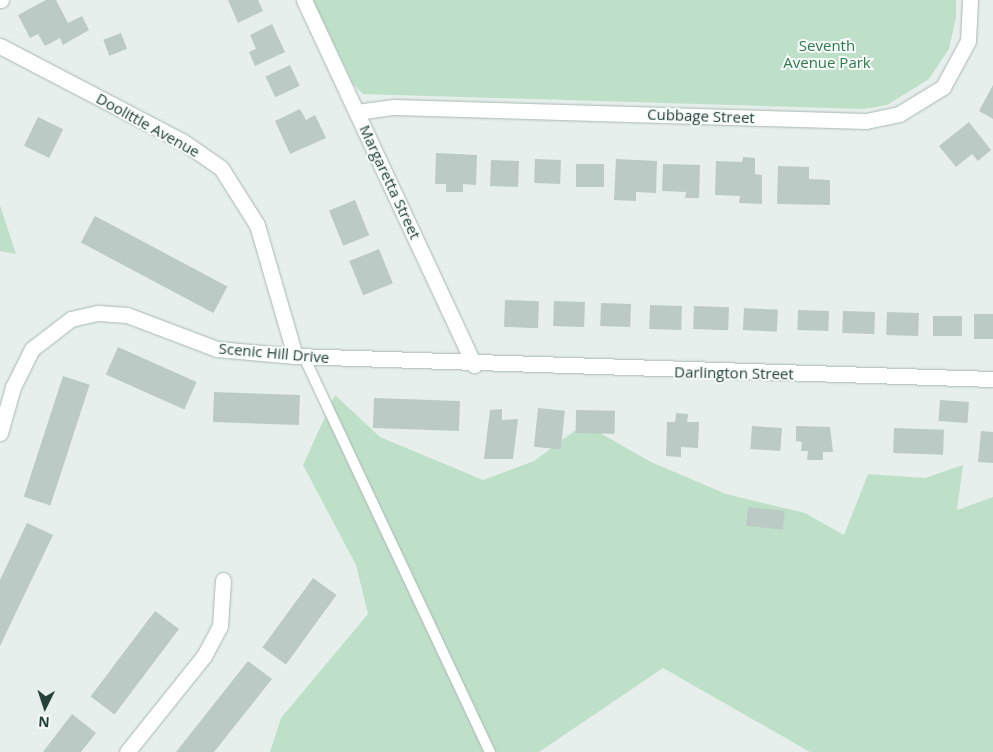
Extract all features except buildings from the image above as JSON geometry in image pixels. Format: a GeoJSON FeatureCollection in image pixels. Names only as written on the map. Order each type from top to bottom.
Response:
{"type":"FeatureCollection","features":[{"type":"Feature","properties":{"kind":"street","name":"Margaretta Street"},"geometry":{"type":"LineString","coordinates":[[304,0],[474,365]]}},
{"type":"Feature","properties":{"kind":"street","name":"Cubbage Street"},"geometry":{"type":"LineString","coordinates":[[357,112],[394,107],[866,121],[899,114],[943,87],[968,41],[970,0]]}},
{"type":"Feature","properties":{"kind":"street","name":"Doolittle Avenue"},"geometry":{"type":"LineString","coordinates":[[0,46],[182,141],[221,168],[257,225],[299,356]]}},
{"type":"Feature","properties":{"kind":"street","name":"Scenic Hill Drive"},"geometry":{"type":"LineString","coordinates":[[0,434],[13,387],[32,350],[71,319],[98,312],[127,314],[217,350],[474,365]]}},
{"type":"Feature","properties":{"kind":"street","name":"Darlington Street"},"geometry":{"type":"LineString","coordinates":[[474,365],[993,379]]}},
{"type":"Feature","properties":{"kind":"street"},"geometry":{"type":"LineString","coordinates":[[127,752],[204,656],[220,626],[223,580]]}},
{"type":"Feature","properties":{"kind":"lane"},"geometry":{"type":"LineString","coordinates":[[299,356],[490,752]]}},
{"type":"Feature","properties":{"kind":"green space","name":"Seventh Avenue Park"},"geometry":{"type":"Polygon","coordinates":[[[313,0],[956,0],[956,17],[949,49],[929,79],[887,105],[864,109],[363,94],[353,84],[313,0]]]}},
{"type":"Feature","properties":{"kind":"green space"},"geometry":{"type":"Polygon","coordinates":[[[0,205],[16,254],[0,251],[0,205]]]}},
{"type":"Feature","properties":{"kind":"green space"},"geometry":{"type":"Polygon","coordinates":[[[335,395],[380,437],[483,480],[534,461],[584,424],[651,462],[726,494],[805,513],[844,535],[868,474],[925,478],[963,465],[957,510],[993,497],[993,752],[810,752],[663,668],[539,752],[270,752],[281,718],[368,614],[356,565],[303,465],[335,395]]]}}]}
